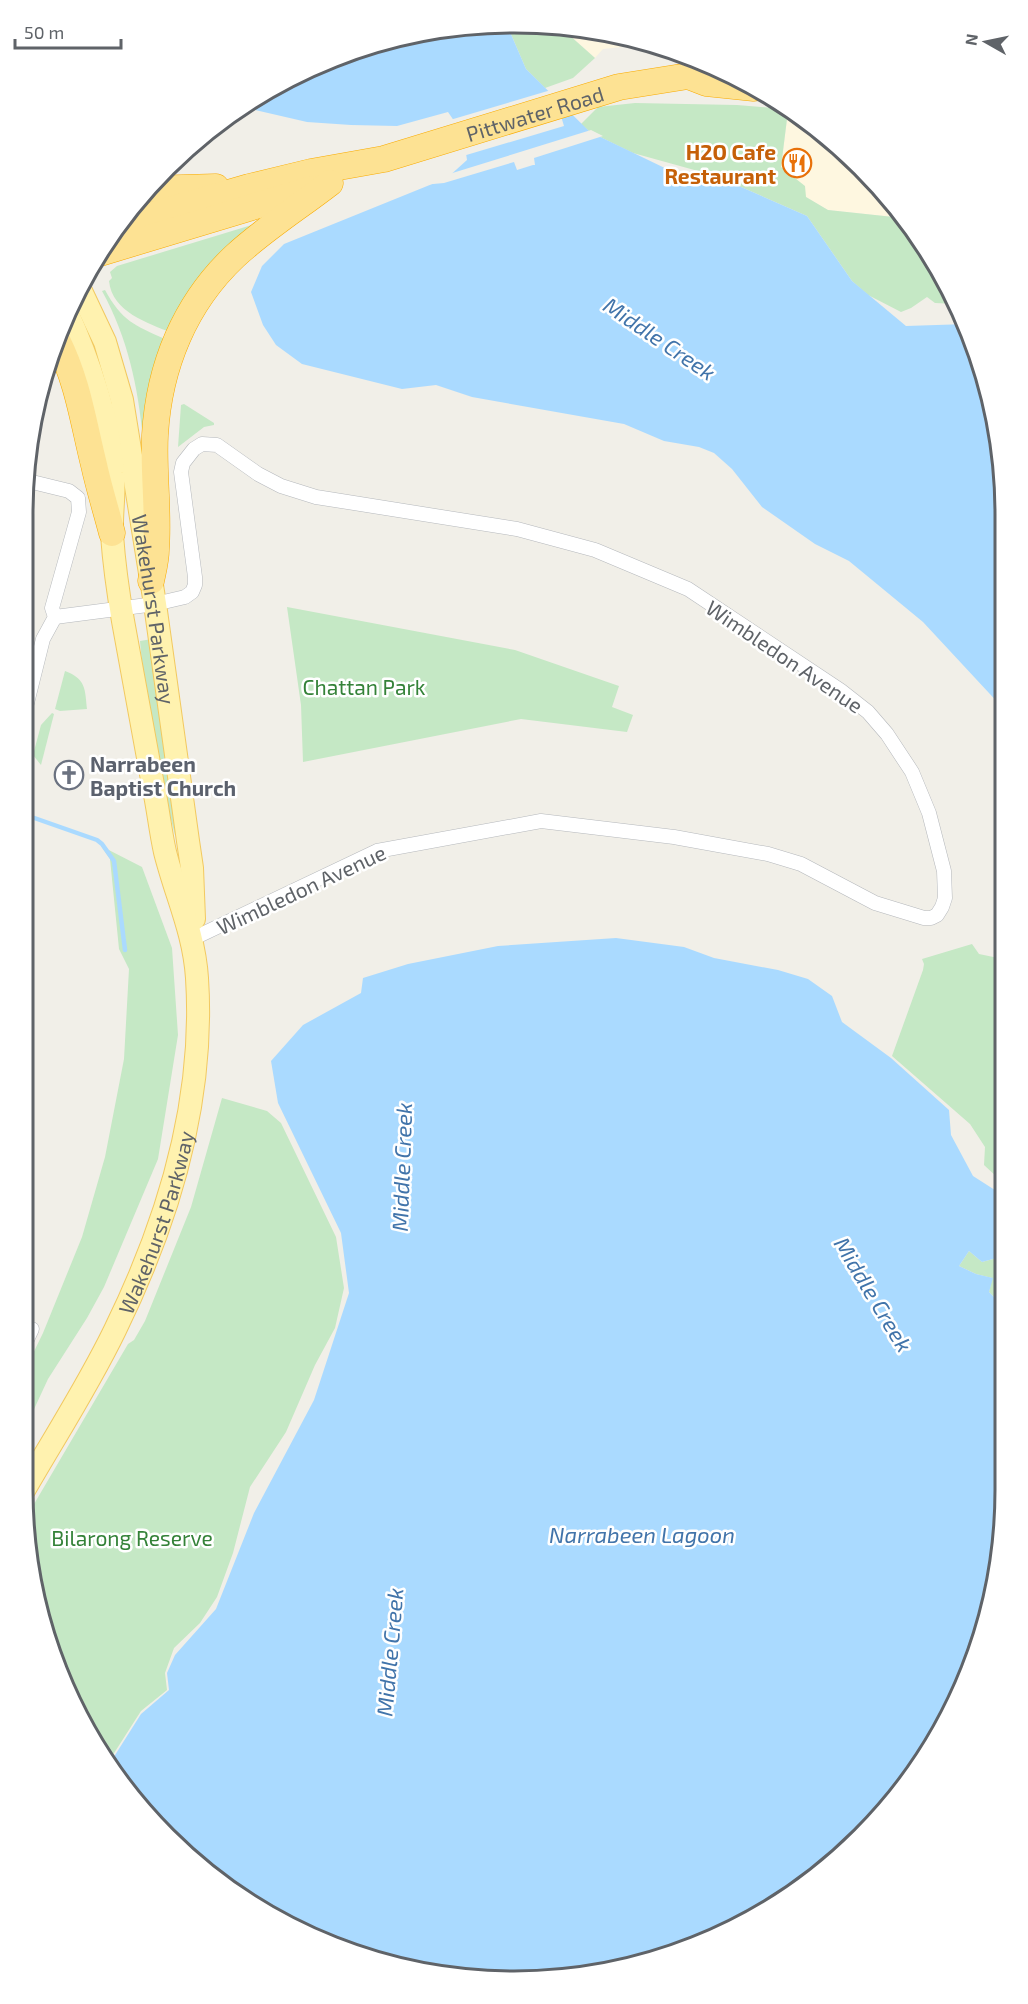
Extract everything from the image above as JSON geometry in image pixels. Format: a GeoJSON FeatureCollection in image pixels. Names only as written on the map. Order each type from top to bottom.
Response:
{"type":"FeatureCollection","features":[{"type":"Feature","properties":{"kind":"highway","name":"Pittwater Road"},"geometry":{"type":"LineString","coordinates":[[132,221],[249,187],[311,172],[384,159],[619,87],[698,70]]}},
{"type":"Feature","properties":{"kind":"highway","name":"Pittwater Road"},"geometry":{"type":"LineString","coordinates":[[699,71],[706,83],[733,86]]}},
{"type":"Feature","properties":{"kind":"highway","name":"Pittwater Road"},"geometry":{"type":"LineString","coordinates":[[113,249],[330,183],[384,159]]}},
{"type":"Feature","properties":{"kind":"highway"},"geometry":{"type":"LineString","coordinates":[[153,593],[157,518],[154,467],[155,432],[164,375],[176,340],[197,299],[236,255],[330,183]]}},
{"type":"Feature","properties":{"kind":"highway","name":"Pittwater Road"},"geometry":{"type":"LineString","coordinates":[[160,189],[249,187]]}},
{"type":"Feature","properties":{"kind":"highway"},"geometry":{"type":"LineString","coordinates":[[62,350],[77,390],[112,533]]}},
{"type":"Feature","properties":{"kind":"main road","name":"Wakehurst Parkway"},"geometry":{"type":"LineString","coordinates":[[84,298],[105,342],[122,400],[153,593],[188,842],[194,909],[192,939]]}},
{"type":"Feature","properties":{"kind":"main road","name":"Wakehurst Parkway"},"geometry":{"type":"LineString","coordinates":[[33,1471],[87,1383],[118,1324],[144,1265],[181,1152],[193,1080],[198,1008],[192,939],[166,853],[121,608],[112,533],[113,472],[105,422],[92,377],[72,325]]}},
{"type":"Feature","properties":{"kind":"main road"},"geometry":{"type":"LineString","coordinates":[[166,853],[188,842]]}},
{"type":"Feature","properties":{"kind":"street","name":"Wimbledon Avenue"},"geometry":{"type":"LineString","coordinates":[[55,617],[121,608],[153,593],[185,597],[192,592],[195,585],[181,472],[183,463],[189,454],[202,444],[218,445],[258,474],[281,486],[316,497],[517,529],[596,550],[688,589],[831,684],[868,712],[887,734],[912,772],[929,813],[944,870],[945,898],[942,907],[937,915],[924,918],[875,903],[801,864],[768,855],[674,837],[541,821],[376,851],[192,939]]}},
{"type":"Feature","properties":{"kind":"street"},"geometry":{"type":"LineString","coordinates":[[33,679],[43,639],[55,617],[52,608],[79,512],[78,498],[69,491],[34,482]]}},
{"type":"Feature","properties":{"kind":"shaded area"},"geometry":{"type":"Polygon","coordinates":[[[571,36],[625,46],[603,49],[595,58],[571,36]]]}},
{"type":"Feature","properties":{"kind":"shaded area"},"geometry":{"type":"Polygon","coordinates":[[[787,118],[831,152],[893,217],[828,210],[806,197],[781,167],[787,118]]]}},
{"type":"Feature","properties":{"kind":"green space"},"geometry":{"type":"Polygon","coordinates":[[[511,33],[571,36],[595,58],[573,78],[545,88],[526,69],[511,33]]]}},
{"type":"Feature","properties":{"kind":"green space"},"geometry":{"type":"Polygon","coordinates":[[[635,103],[772,108],[787,118],[781,167],[805,186],[806,197],[828,210],[893,217],[931,274],[946,304],[935,303],[927,297],[901,312],[868,295],[852,281],[807,216],[716,176],[633,153],[590,132],[581,124],[598,107],[635,103]]]}},
{"type":"Feature","properties":{"kind":"green space"},"geometry":{"type":"Polygon","coordinates":[[[255,224],[172,333],[133,315],[117,301],[112,292],[109,281],[112,278],[110,272],[117,266],[255,224]]]}},
{"type":"Feature","properties":{"kind":"green space"},"geometry":{"type":"Polygon","coordinates":[[[105,290],[117,309],[130,321],[165,339],[143,439],[130,363],[119,327],[102,291],[105,290]]]}},
{"type":"Feature","properties":{"kind":"green space"},"geometry":{"type":"Polygon","coordinates":[[[184,404],[214,425],[204,427],[178,447],[181,405],[184,404]]]}},
{"type":"Feature","properties":{"kind":"green space","name":"Chattan Park"},"geometry":{"type":"Polygon","coordinates":[[[287,607],[515,650],[619,686],[612,707],[633,715],[627,732],[521,719],[303,762],[301,705],[287,607]]]}},
{"type":"Feature","properties":{"kind":"green space"},"geometry":{"type":"Polygon","coordinates":[[[152,639],[178,837],[175,835],[169,812],[143,675],[140,641],[152,639]]]}},
{"type":"Feature","properties":{"kind":"green space"},"geometry":{"type":"Polygon","coordinates":[[[65,671],[81,681],[87,709],[60,711],[55,709],[65,671]]]}},
{"type":"Feature","properties":{"kind":"green space"},"geometry":{"type":"Polygon","coordinates":[[[52,713],[54,714],[41,765],[33,755],[41,725],[52,713]]]}},
{"type":"Feature","properties":{"kind":"green space"},"geometry":{"type":"Polygon","coordinates":[[[101,846],[142,867],[172,948],[178,1035],[158,1159],[104,1287],[48,1379],[33,1411],[33,1354],[82,1237],[105,1157],[124,1059],[129,969],[119,949],[110,859],[101,846]]]}},
{"type":"Feature","properties":{"kind":"green space"},"geometry":{"type":"Polygon","coordinates":[[[972,944],[979,954],[995,957],[995,1175],[984,1165],[985,1147],[970,1124],[892,1056],[923,970],[922,959],[972,944]]]}},
{"type":"Feature","properties":{"kind":"green space","name":"Bilarong Reserve"},"geometry":{"type":"Polygon","coordinates":[[[222,1098],[267,1111],[281,1123],[336,1237],[344,1288],[335,1328],[315,1365],[286,1432],[250,1487],[233,1553],[217,1597],[200,1623],[174,1648],[165,1673],[167,1690],[141,1711],[113,1755],[83,1703],[49,1614],[37,1553],[33,1505],[128,1344],[134,1340],[145,1321],[191,1207],[222,1098]]]}},
{"type":"Feature","properties":{"kind":"green space"},"geometry":{"type":"Polygon","coordinates":[[[969,1251],[982,1262],[995,1258],[995,1298],[989,1292],[992,1278],[959,1266],[969,1251]]]}},
{"type":"Feature","properties":{"kind":"water","name":"Middle Creek"},"geometry":{"type":"Polygon","coordinates":[[[511,33],[526,69],[590,132],[671,171],[716,176],[807,216],[852,281],[906,326],[955,324],[979,390],[991,451],[995,514],[995,699],[923,622],[849,561],[815,544],[762,507],[732,469],[714,453],[699,447],[664,441],[624,424],[472,397],[436,385],[402,389],[302,364],[276,345],[263,325],[251,292],[262,266],[284,244],[447,178],[467,160],[463,134],[448,112],[397,126],[307,122],[254,110],[274,97],[330,70],[390,49],[451,37],[511,33]]]}},
{"type":"Feature","properties":{"kind":"water","name":"Narrabeen Lagoon"},"geometry":{"type":"Polygon","coordinates":[[[616,938],[684,947],[714,958],[778,970],[808,979],[832,996],[842,1022],[891,1058],[949,1110],[951,1135],[973,1176],[995,1190],[995,1258],[982,1262],[969,1251],[959,1266],[976,1274],[993,1278],[989,1292],[995,1298],[995,1490],[991,1553],[979,1614],[969,1645],[931,1730],[896,1783],[854,1830],[807,1872],[754,1907],[698,1934],[638,1955],[577,1967],[514,1971],[451,1967],[390,1955],[330,1934],[273,1907],[221,1872],[197,1852],[152,1807],[114,1757],[141,1714],[169,1690],[167,1673],[175,1655],[216,1609],[254,1513],[314,1400],[349,1293],[341,1233],[278,1103],[271,1061],[303,1025],[361,993],[363,978],[408,964],[498,946],[616,938]]]}},
{"type":"Feature","properties":{"kind":"pier"},"geometry":{"type":"Polygon","coordinates":[[[551,90],[554,93],[564,126],[463,156],[460,135],[450,120],[551,90]]]}},
{"type":"Feature","properties":{"kind":"pier"},"geometry":{"type":"Polygon","coordinates":[[[591,130],[603,136],[534,158],[535,165],[517,170],[514,162],[444,183],[422,185],[446,175],[591,130]]]}},
{"type":"Feature","properties":{"kind":"waterway"},"geometry":{"type":"LineString","coordinates":[[33,818],[97,840],[114,861],[125,950]]}},
{"type":"Feature","properties":{"kind":"place","name":"H2O Cafe Restaurant"},"geometry":{"type":"Point","coordinates":[797,163]}},
{"type":"Feature","properties":{"kind":"place","name":"Narrabeen Baptist Church"},"geometry":{"type":"Point","coordinates":[69,775]}}]}
